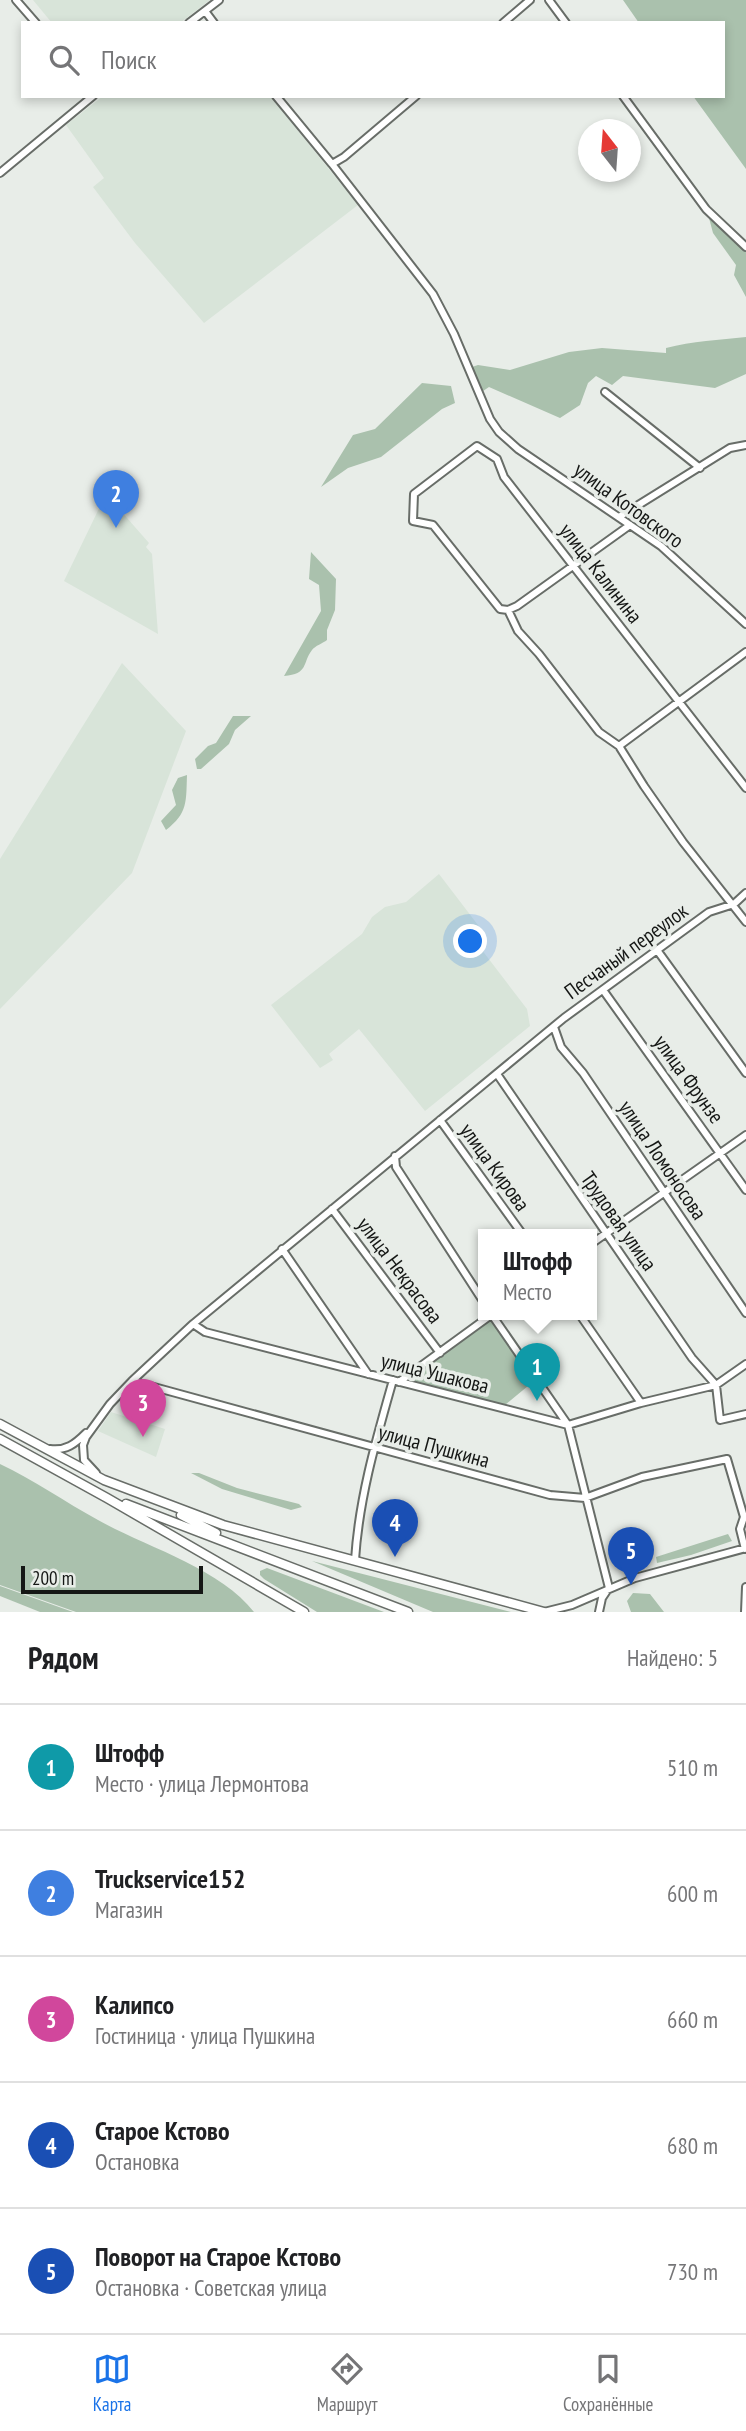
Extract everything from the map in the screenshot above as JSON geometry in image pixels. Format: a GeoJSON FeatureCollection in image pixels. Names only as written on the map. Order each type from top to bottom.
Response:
{"type":"FeatureCollection","features":[{"type":"Feature","properties":{"kind":"main road"},"geometry":{"type":"LineString","coordinates":[[0,1424],[104,1480],[223,1525],[544,1612]]}},
{"type":"Feature","properties":{"kind":"main road"},"geometry":{"type":"LineString","coordinates":[[0,1439],[107,1497],[304,1612]]}},
{"type":"Feature","properties":{"kind":"main road"},"geometry":{"type":"LineString","coordinates":[[107,1497],[408,1612]]}},
{"type":"Feature","properties":{"kind":"main road"},"geometry":{"type":"LineString","coordinates":[[155,1501],[243,1548]]}},
{"type":"Feature","properties":{"kind":"street"},"geometry":{"type":"LineString","coordinates":[[16,0],[34,21]]}},
{"type":"Feature","properties":{"kind":"street"},"geometry":{"type":"LineString","coordinates":[[192,21],[219,0]]}},
{"type":"Feature","properties":{"kind":"street"},"geometry":{"type":"LineString","coordinates":[[505,21],[530,0]]}},
{"type":"Feature","properties":{"kind":"street"},"geometry":{"type":"LineString","coordinates":[[549,0],[565,21]]}},
{"type":"Feature","properties":{"kind":"street"},"geometry":{"type":"LineString","coordinates":[[205,11],[213,21]]}},
{"type":"Feature","properties":{"kind":"street"},"geometry":{"type":"LineString","coordinates":[[0,173],[91,98]]}},
{"type":"Feature","properties":{"kind":"street","name":"улица Котовского"},"geometry":{"type":"LineString","coordinates":[[278,98],[433,294],[454,334],[490,419],[499,432],[518,449],[661,545],[746,624]]}},
{"type":"Feature","properties":{"kind":"street"},"geometry":{"type":"LineString","coordinates":[[332,164],[344,157],[414,98]]}},
{"type":"Feature","properties":{"kind":"street"},"geometry":{"type":"LineString","coordinates":[[624,98],[706,209],[746,247]]}},
{"type":"Feature","properties":{"kind":"street"},"geometry":{"type":"LineString","coordinates":[[605,392],[700,468]]}},
{"type":"Feature","properties":{"kind":"street"},"geometry":{"type":"LineString","coordinates":[[619,517],[730,448],[746,445]]}},
{"type":"Feature","properties":{"kind":"street","name":"улица Калинина"},"geometry":{"type":"LineString","coordinates":[[508,610],[500,608],[433,525],[413,521],[414,494],[477,446],[497,459],[504,477],[746,788]]}},
{"type":"Feature","properties":{"kind":"street"},"geometry":{"type":"LineString","coordinates":[[631,525],[508,610],[518,631],[599,732],[619,746],[675,831],[746,922]]}},
{"type":"Feature","properties":{"kind":"street"},"geometry":{"type":"LineString","coordinates":[[619,746],[746,652]]}},
{"type":"Feature","properties":{"kind":"street","name":"Песчаный переулок"},"geometry":{"type":"LineString","coordinates":[[47,1448],[62,1450],[70,1447],[132,1381],[193,1324],[565,1018],[709,912],[734,904],[746,893]]}},
{"type":"Feature","properties":{"kind":"street"},"geometry":{"type":"LineString","coordinates":[[657,950],[745,1068]]}},
{"type":"Feature","properties":{"kind":"street","name":"улица Фрунзе"},"geometry":{"type":"LineString","coordinates":[[603,990],[746,1190]]}},
{"type":"Feature","properties":{"kind":"street","name":"улица Ломоносова"},"geometry":{"type":"LineString","coordinates":[[554,1027],[561,1047],[583,1073],[746,1312]]}},
{"type":"Feature","properties":{"kind":"street","name":"Трудовая улица"},"geometry":{"type":"LineString","coordinates":[[497,1074],[692,1358],[716,1385]]}},
{"type":"Feature","properties":{"kind":"street","name":"улица Кирова"},"geometry":{"type":"LineString","coordinates":[[440,1120],[519,1229]]}},
{"type":"Feature","properties":{"kind":"street"},"geometry":{"type":"LineString","coordinates":[[597,1240],[746,1135]]}},
{"type":"Feature","properties":{"kind":"street"},"geometry":{"type":"LineString","coordinates":[[395,1156],[396,1167],[478,1293]]}},
{"type":"Feature","properties":{"kind":"street","name":"улица Некрасова"},"geometry":{"type":"LineString","coordinates":[[332,1209],[440,1353]]}},
{"type":"Feature","properties":{"kind":"street"},"geometry":{"type":"LineString","coordinates":[[282,1249],[368,1374]]}},
{"type":"Feature","properties":{"kind":"street"},"geometry":{"type":"LineString","coordinates":[[355,1560],[357,1521],[373,1448],[396,1381],[484,1320]]}},
{"type":"Feature","properties":{"kind":"street"},"geometry":{"type":"LineString","coordinates":[[494,1320],[568,1425],[609,1588],[602,1598],[598,1612]]}},
{"type":"Feature","properties":{"kind":"street"},"geometry":{"type":"LineString","coordinates":[[583,1320],[641,1403]]}},
{"type":"Feature","properties":{"kind":"street","name":"улица Ушакова"},"geometry":{"type":"LineString","coordinates":[[193,1324],[205,1332],[568,1425]]}},
{"type":"Feature","properties":{"kind":"street"},"geometry":{"type":"LineString","coordinates":[[568,1425],[641,1403],[716,1385],[746,1364]]}},
{"type":"Feature","properties":{"kind":"street","name":"улица Пушкина"},"geometry":{"type":"LineString","coordinates":[[132,1381],[550,1495],[585,1498],[642,1477],[727,1458],[744,1517],[740,1529],[746,1548]]}},
{"type":"Feature","properties":{"kind":"street"},"geometry":{"type":"LineString","coordinates":[[716,1385],[720,1420],[746,1414]]}},
{"type":"Feature","properties":{"kind":"street"},"geometry":{"type":"LineString","coordinates":[[94,1424],[86,1437],[82,1452],[88,1466],[104,1480]]}},
{"type":"Feature","properties":{"kind":"street"},"geometry":{"type":"LineString","coordinates":[[544,1612],[572,1605],[635,1578],[746,1548]]}},
{"type":"Feature","properties":{"kind":"street"},"geometry":{"type":"LineString","coordinates":[[745,1612],[746,1587]]}},
{"type":"Feature","properties":{"kind":"shaded area"},"geometry":{"type":"Polygon","coordinates":[[[33,0],[210,0],[183,21],[50,21],[33,0]]]}},
{"type":"Feature","properties":{"kind":"shaded area"},"geometry":{"type":"Polygon","coordinates":[[[100,98],[272,98],[358,205],[204,323],[135,243],[93,187],[104,178],[66,125],[100,98]]]}},
{"type":"Feature","properties":{"kind":"shaded area"},"geometry":{"type":"Polygon","coordinates":[[[106,494],[149,543],[146,547],[152,554],[158,634],[64,581],[106,494]]]}},
{"type":"Feature","properties":{"kind":"shaded area"},"geometry":{"type":"Polygon","coordinates":[[[122,663],[186,731],[132,873],[0,1009],[0,859],[122,663]]]}},
{"type":"Feature","properties":{"kind":"shaded area"},"geometry":{"type":"Polygon","coordinates":[[[439,874],[481,929],[472,937],[527,1009],[530,1026],[425,1111],[359,1029],[329,1054],[333,1060],[320,1068],[271,1005],[362,934],[372,917],[385,907],[406,902],[439,874]]]}},
{"type":"Feature","properties":{"kind":"shaded area"},"geometry":{"type":"Polygon","coordinates":[[[111,1412],[165,1429],[156,1457],[98,1431],[111,1412]]]}},
{"type":"Feature","properties":{"kind":"green space"},"geometry":{"type":"Polygon","coordinates":[[[623,0],[746,0],[746,169],[694,98],[725,98],[725,21],[638,21],[623,0]]]}},
{"type":"Feature","properties":{"kind":"green space"},"geometry":{"type":"Polygon","coordinates":[[[709,218],[746,249],[746,297],[734,275],[736,265],[713,233],[709,218]]]}},
{"type":"Feature","properties":{"kind":"green space"},"geometry":{"type":"Polygon","coordinates":[[[746,337],[746,374],[715,388],[623,376],[612,385],[596,376],[588,383],[580,405],[560,418],[489,387],[483,391],[472,367],[478,365],[510,370],[569,352],[602,348],[666,353],[666,348],[696,342],[746,337]]]}},
{"type":"Feature","properties":{"kind":"green space"},"geometry":{"type":"Polygon","coordinates":[[[422,383],[451,386],[455,403],[442,409],[381,457],[348,468],[321,487],[353,435],[375,429],[422,383]]]}},
{"type":"Feature","properties":{"kind":"green space"},"geometry":{"type":"Polygon","coordinates":[[[311,552],[336,579],[335,610],[327,630],[327,640],[312,650],[298,673],[284,676],[321,611],[319,585],[309,579],[311,552]]]}},
{"type":"Feature","properties":{"kind":"green space"},"geometry":{"type":"Polygon","coordinates":[[[233,716],[251,716],[235,730],[229,744],[201,769],[197,769],[195,759],[208,746],[216,743],[233,716]]]}},
{"type":"Feature","properties":{"kind":"green space"},"geometry":{"type":"Polygon","coordinates":[[[187,775],[182,812],[166,830],[161,821],[176,805],[172,790],[178,778],[187,775]]]}},
{"type":"Feature","properties":{"kind":"green space"},"geometry":{"type":"Polygon","coordinates":[[[490,1320],[534,1381],[505,1405],[415,1383],[413,1375],[490,1320]]]}},
{"type":"Feature","properties":{"kind":"green space"},"geometry":{"type":"Polygon","coordinates":[[[0,1464],[98,1520],[202,1571],[240,1597],[254,1612],[76,1612],[0,1585],[0,1464]]]}},
{"type":"Feature","properties":{"kind":"green space"},"geometry":{"type":"Polygon","coordinates":[[[191,1473],[199,1473],[237,1488],[302,1507],[291,1510],[222,1489],[191,1473]]]}},
{"type":"Feature","properties":{"kind":"green space"},"geometry":{"type":"Polygon","coordinates":[[[728,1534],[732,1541],[657,1563],[656,1557],[728,1534]]]}},
{"type":"Feature","properties":{"kind":"green space"},"geometry":{"type":"Polygon","coordinates":[[[312,1561],[511,1612],[433,1612],[312,1561]]]}},
{"type":"Feature","properties":{"kind":"green space"},"geometry":{"type":"Polygon","coordinates":[[[267,1568],[384,1612],[317,1612],[264,1579],[260,1571],[267,1568]]]}},
{"type":"Feature","properties":{"kind":"green space"},"geometry":{"type":"Polygon","coordinates":[[[0,1586],[73,1612],[40,1612],[0,1596],[0,1586]]]}},
{"type":"Feature","properties":{"kind":"green space"},"geometry":{"type":"Polygon","coordinates":[[[633,1593],[650,1594],[664,1612],[631,1612],[627,1601],[633,1593]]]}},
{"type":"Feature","properties":{"kind":"place","name":"Truckservice152"},"geometry":{"type":"Point","coordinates":[116,528]}},
{"type":"Feature","properties":{"kind":"place","name":"Штофф"},"geometry":{"type":"Point","coordinates":[537,1401]}},
{"type":"Feature","properties":{"kind":"place","name":"Калипсо"},"geometry":{"type":"Point","coordinates":[143,1437]}},
{"type":"Feature","properties":{"kind":"place","name":"Старое Кстово"},"geometry":{"type":"Point","coordinates":[395,1557]}},
{"type":"Feature","properties":{"kind":"place","name":"Поворот на Старое Кстово"},"geometry":{"type":"Point","coordinates":[631,1585]}}]}
